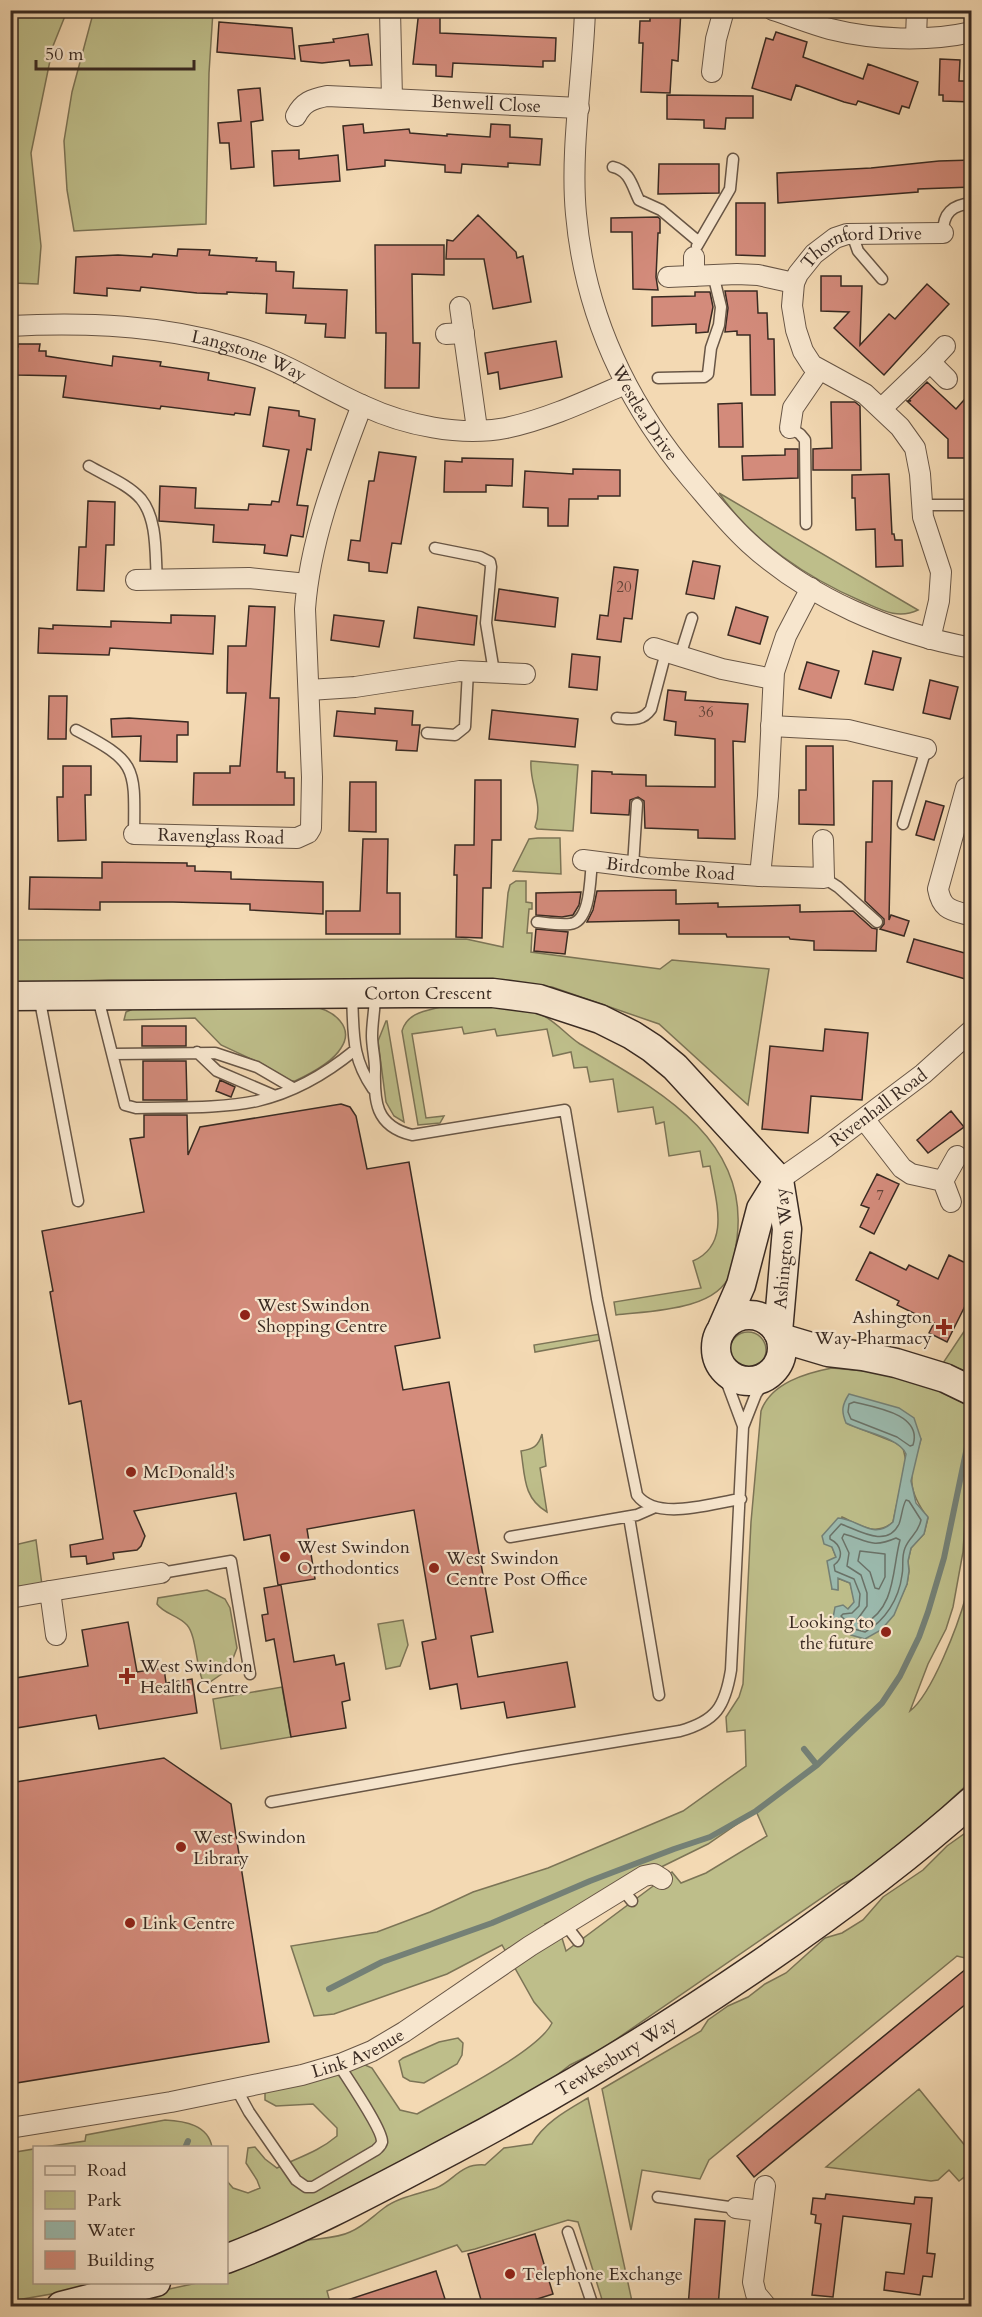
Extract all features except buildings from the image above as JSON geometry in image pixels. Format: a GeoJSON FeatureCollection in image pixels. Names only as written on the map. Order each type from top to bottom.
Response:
{"type":"FeatureCollection","features":[{"type":"Feature","properties":{"kind":"street"},"geometry":{"type":"LineString","coordinates":[[390,10],[392,99]]}},
{"type":"Feature","properties":{"kind":"street","name":"Westlea Drive"},"geometry":{"type":"LineString","coordinates":[[585,10],[576,213],[582,255],[596,314],[615,366],[663,446],[709,502],[749,543],[810,588],[876,620],[930,639],[972,648]]}},
{"type":"Feature","properties":{"kind":"street"},"geometry":{"type":"LineString","coordinates":[[712,72],[716,39],[724,10]]}},
{"type":"Feature","properties":{"kind":"street"},"geometry":{"type":"LineString","coordinates":[[773,10],[829,29],[877,37],[916,37],[972,32]]}},
{"type":"Feature","properties":{"kind":"street"},"geometry":{"type":"LineString","coordinates":[[916,37],[917,10]]}},
{"type":"Feature","properties":{"kind":"street","name":"Benwell Close"},"geometry":{"type":"LineString","coordinates":[[296,116],[302,104],[327,96],[579,108]]}},
{"type":"Feature","properties":{"kind":"street","name":"Thornford Drive"},"geometry":{"type":"LineString","coordinates":[[930,639],[939,601],[940,572],[939,562],[925,526],[915,448],[900,427],[865,394],[812,365],[806,358],[798,340],[792,306],[794,283],[804,264],[835,238],[852,234],[943,232]]}},
{"type":"Feature","properties":{"kind":"street","name":"Thornford Drive"},"geometry":{"type":"LineString","coordinates":[[668,277],[700,262],[794,283]]}},
{"type":"Feature","properties":{"kind":"street"},"geometry":{"type":"LineString","coordinates":[[460,307],[455,333],[477,429]]}},
{"type":"Feature","properties":{"kind":"street","name":"Langstone Way"},"geometry":{"type":"LineString","coordinates":[[10,326],[55,323],[141,327],[202,338],[237,347],[296,371],[362,405],[401,421],[444,429],[504,428],[571,408],[626,384]]}},
{"type":"Feature","properties":{"kind":"street"},"geometry":{"type":"LineString","coordinates":[[882,408],[945,346]]}},
{"type":"Feature","properties":{"kind":"street"},"geometry":{"type":"LineString","coordinates":[[930,362],[947,379]]}},
{"type":"Feature","properties":{"kind":"street"},"geometry":{"type":"LineString","coordinates":[[790,428],[793,408],[819,370]]}},
{"type":"Feature","properties":{"kind":"street","name":"Ravenglass Road"},"geometry":{"type":"LineString","coordinates":[[134,834],[297,838],[308,833],[312,821],[305,609],[308,584],[324,515],[362,405]]}},
{"type":"Feature","properties":{"kind":"street"},"geometry":{"type":"LineString","coordinates":[[136,580],[249,578],[308,584]]}},
{"type":"Feature","properties":{"kind":"street","name":"Birdcombe Road"},"geometry":{"type":"LineString","coordinates":[[760,876],[768,796],[773,679],[786,636],[810,588]]}},
{"type":"Feature","properties":{"kind":"street"},"geometry":{"type":"LineString","coordinates":[[667,652],[722,669],[773,679]]}},
{"type":"Feature","properties":{"kind":"street"},"geometry":{"type":"LineString","coordinates":[[309,690],[355,687],[411,677],[468,671],[525,674]]}},
{"type":"Feature","properties":{"kind":"street"},"geometry":{"type":"LineString","coordinates":[[771,726],[848,730],[926,749]]}},
{"type":"Feature","properties":{"kind":"street"},"geometry":{"type":"LineString","coordinates":[[969,780],[964,826],[938,889],[940,901],[948,909],[972,916]]}},
{"type":"Feature","properties":{"kind":"street"},"geometry":{"type":"LineString","coordinates":[[823,840],[824,878]]}},
{"type":"Feature","properties":{"kind":"street","name":"Birdcombe Road"},"geometry":{"type":"LineString","coordinates":[[587,861],[760,876],[824,878]]}},
{"type":"Feature","properties":{"kind":"street","name":"Corton Crescent"},"geometry":{"type":"LineString","coordinates":[[10,996],[363,993],[516,995],[570,1008],[632,1035],[675,1067],[779,1180]]}},
{"type":"Feature","properties":{"kind":"street","name":"Rivenhall Road"},"geometry":{"type":"LineString","coordinates":[[779,1180],[939,1061],[972,1030]]}},
{"type":"Feature","properties":{"kind":"street"},"geometry":{"type":"LineString","coordinates":[[864,1119],[902,1168],[911,1174],[943,1181]]}},
{"type":"Feature","properties":{"kind":"street"},"geometry":{"type":"LineString","coordinates":[[943,1181],[957,1156]]}},
{"type":"Feature","properties":{"kind":"street","name":"Ashington Way"},"geometry":{"type":"LineString","coordinates":[[723,1326],[741,1285],[761,1209],[779,1180]]}},
{"type":"Feature","properties":{"kind":"street","name":"Ashington Way"},"geometry":{"type":"LineString","coordinates":[[777,1352],[787,1229],[779,1180]]}},
{"type":"Feature","properties":{"kind":"street"},"geometry":{"type":"LineString","coordinates":[[943,1181],[951,1202]]}},
{"type":"Feature","properties":{"kind":"street"},"geometry":{"type":"LineString","coordinates":[[742,1315],[752,1315],[769,1321],[777,1352],[753,1381],[744,1381],[727,1374],[721,1367],[715,1347],[717,1336],[723,1326],[742,1315]]}},
{"type":"Feature","properties":{"kind":"street"},"geometry":{"type":"LineString","coordinates":[[777,1352],[828,1352],[862,1356],[896,1363],[945,1378],[972,1391]]}},
{"type":"Feature","properties":{"kind":"street"},"geometry":{"type":"LineString","coordinates":[[10,1598],[161,1573]]}},
{"type":"Feature","properties":{"kind":"street"},"geometry":{"type":"LineString","coordinates":[[50,1591],[56,1635]]}},
{"type":"Feature","properties":{"kind":"street","name":"Tewkesbury Way"},"geometry":{"type":"LineString","coordinates":[[228,2258],[302,2226],[445,2154],[548,2098],[662,2029],[850,1900],[926,1841],[972,1801]]}},
{"type":"Feature","properties":{"kind":"street","name":"Link Avenue"},"geometry":{"type":"LineString","coordinates":[[10,2128],[106,2114],[237,2090],[302,2076],[339,2065],[372,2051],[404,2032],[565,1924],[627,1895],[647,1875],[657,1875],[662,1879]]}},
{"type":"Feature","properties":{"kind":"street"},"geometry":{"type":"LineString","coordinates":[[760,2304],[753,2282],[765,2186]]}},
{"type":"Feature","properties":{"kind":"street"},"geometry":{"type":"LineString","coordinates":[[736,2208],[761,2211]]}},
{"type":"Feature","properties":{"kind":"street"},"geometry":{"type":"LineString","coordinates":[[61,2307],[152,2284]]}},
{"type":"Feature","properties":{"kind":"lane"},"geometry":{"type":"LineString","coordinates":[[700,262],[730,189],[733,159]]}},
{"type":"Feature","properties":{"kind":"lane"},"geometry":{"type":"LineString","coordinates":[[613,167],[619,168],[630,178],[639,200],[661,210],[700,262],[721,307],[719,325],[711,348],[708,374],[658,378]]}},
{"type":"Feature","properties":{"kind":"lane"},"geometry":{"type":"LineString","coordinates":[[943,232],[943,220],[946,213],[954,207],[972,203]]}},
{"type":"Feature","properties":{"kind":"lane"},"geometry":{"type":"LineString","coordinates":[[852,234],[858,251],[882,279]]}},
{"type":"Feature","properties":{"kind":"lane"},"geometry":{"type":"LineString","coordinates":[[790,428],[805,440],[806,524]]}},
{"type":"Feature","properties":{"kind":"lane"},"geometry":{"type":"LineString","coordinates":[[89,466],[133,492],[148,511],[152,526],[157,581]]}},
{"type":"Feature","properties":{"kind":"lane"},"geometry":{"type":"LineString","coordinates":[[922,505],[972,505]]}},
{"type":"Feature","properties":{"kind":"lane"},"geometry":{"type":"LineString","coordinates":[[435,548],[480,557],[490,562],[492,567],[486,623],[494,672]]}},
{"type":"Feature","properties":{"kind":"lane"},"geometry":{"type":"LineString","coordinates":[[617,718],[638,719],[646,716],[651,709],[667,652],[692,618]]}},
{"type":"Feature","properties":{"kind":"lane"},"geometry":{"type":"LineString","coordinates":[[428,733],[455,735],[465,727],[468,671]]}},
{"type":"Feature","properties":{"kind":"lane"},"geometry":{"type":"LineString","coordinates":[[76,730],[104,745],[127,765],[135,787],[134,834]]}},
{"type":"Feature","properties":{"kind":"lane"},"geometry":{"type":"LineString","coordinates":[[903,824],[926,749]]}},
{"type":"Feature","properties":{"kind":"lane"},"geometry":{"type":"LineString","coordinates":[[633,866],[637,804]]}},
{"type":"Feature","properties":{"kind":"lane"},"geometry":{"type":"LineString","coordinates":[[537,922],[570,924],[581,918],[586,907],[587,861]]}},
{"type":"Feature","properties":{"kind":"lane"},"geometry":{"type":"LineString","coordinates":[[824,878],[838,887],[877,922]]}},
{"type":"Feature","properties":{"kind":"lane"},"geometry":{"type":"LineString","coordinates":[[363,993],[355,1050],[362,1073],[374,1089]]}},
{"type":"Feature","properties":{"kind":"lane"},"geometry":{"type":"LineString","coordinates":[[363,993],[372,1034],[374,1089],[377,1106],[385,1119],[400,1131],[412,1135],[565,1110],[597,1299],[634,1486],[641,1500],[653,1508]]}},
{"type":"Feature","properties":{"kind":"lane"},"geometry":{"type":"LineString","coordinates":[[39,995],[78,1201]]}},
{"type":"Feature","properties":{"kind":"lane"},"geometry":{"type":"LineString","coordinates":[[97,995],[125,1105],[136,1108],[256,1101],[316,1077],[355,1050]]}},
{"type":"Feature","properties":{"kind":"lane"},"geometry":{"type":"LineString","coordinates":[[197,1052],[218,1071],[273,1095]]}},
{"type":"Feature","properties":{"kind":"lane"},"geometry":{"type":"LineString","coordinates":[[113,1054],[215,1053],[247,1063],[293,1088]]}},
{"type":"Feature","properties":{"kind":"lane"},"geometry":{"type":"LineString","coordinates":[[271,1802],[680,1731],[707,1721],[720,1707],[728,1687],[731,1670],[743,1427],[748,1411],[777,1352]]}},
{"type":"Feature","properties":{"kind":"lane"},"geometry":{"type":"LineString","coordinates":[[721,1367],[743,1427]]}},
{"type":"Feature","properties":{"kind":"lane"},"geometry":{"type":"LineString","coordinates":[[510,1537],[629,1517],[653,1508],[672,1509],[741,1499]]}},
{"type":"Feature","properties":{"kind":"lane"},"geometry":{"type":"LineString","coordinates":[[629,1517],[659,1695]]}},
{"type":"Feature","properties":{"kind":"lane"},"geometry":{"type":"LineString","coordinates":[[161,1573],[231,1561],[250,1674]]}},
{"type":"Feature","properties":{"kind":"lane"},"geometry":{"type":"LineString","coordinates":[[565,1924],[578,1941]]}},
{"type":"Feature","properties":{"kind":"lane"},"geometry":{"type":"LineString","coordinates":[[237,2090],[249,2112],[296,2180],[300,2184],[313,2187],[376,2150],[382,2142],[373,2120],[339,2065]]}},
{"type":"Feature","properties":{"kind":"lane"},"geometry":{"type":"LineString","coordinates":[[658,2197],[736,2208]]}},
{"type":"Feature","properties":{"kind":"lane"},"geometry":{"type":"LineString","coordinates":[[568,2232],[593,2307]]}},
{"type":"Feature","properties":{"kind":"green space"},"geometry":{"type":"Polygon","coordinates":[[[94,10],[213,11],[209,73],[206,224],[74,231],[67,190],[64,141],[72,92],[94,10]]]}},
{"type":"Feature","properties":{"kind":"green space"},"geometry":{"type":"Polygon","coordinates":[[[11,11],[67,11],[53,46],[31,153],[41,246],[38,284],[13,283],[11,274],[11,11]]]}},
{"type":"Feature","properties":{"kind":"green space"},"geometry":{"type":"Polygon","coordinates":[[[719,493],[918,610],[896,614],[882,610],[841,592],[802,570],[765,543],[733,511],[719,493]]]}},
{"type":"Feature","properties":{"kind":"green space"},"geometry":{"type":"Polygon","coordinates":[[[531,761],[578,765],[573,831],[535,827],[538,810],[531,761]]]}},
{"type":"Feature","properties":{"kind":"green space"},"geometry":{"type":"Polygon","coordinates":[[[560,838],[561,874],[513,871],[529,839],[560,838]]]}},
{"type":"Feature","properties":{"kind":"green space"},"geometry":{"type":"Polygon","coordinates":[[[516,881],[526,881],[526,902],[532,903],[532,909],[529,909],[527,933],[532,933],[531,952],[660,969],[672,960],[769,969],[748,1105],[659,1024],[552,987],[462,981],[109,980],[11,984],[10,940],[466,939],[503,947],[508,893],[510,885],[516,881]]]}},
{"type":"Feature","properties":{"kind":"green space"},"geometry":{"type":"Polygon","coordinates":[[[314,1007],[328,1012],[340,1021],[344,1027],[345,1040],[337,1053],[326,1063],[295,1081],[221,1045],[195,1018],[124,1020],[126,1012],[135,1008],[314,1007]]]}},
{"type":"Feature","properties":{"kind":"green space"},"geometry":{"type":"Polygon","coordinates":[[[441,1007],[505,1007],[530,1010],[540,1014],[580,1044],[666,1098],[691,1120],[713,1144],[728,1171],[737,1202],[737,1238],[734,1256],[730,1274],[723,1286],[697,1302],[680,1307],[616,1315],[614,1302],[701,1288],[693,1261],[713,1244],[718,1219],[710,1166],[703,1167],[700,1151],[669,1156],[664,1122],[656,1124],[653,1107],[618,1112],[613,1079],[590,1082],[587,1067],[574,1068],[571,1052],[553,1056],[547,1029],[497,1036],[495,1029],[464,1034],[462,1027],[412,1034],[426,1118],[444,1116],[440,1123],[418,1125],[402,1031],[404,1025],[412,1017],[441,1007]]]}},
{"type":"Feature","properties":{"kind":"green space"},"geometry":{"type":"Polygon","coordinates":[[[386,1021],[404,1122],[394,1116],[386,1102],[378,1041],[386,1021]]]}},
{"type":"Feature","properties":{"kind":"green space"},"geometry":{"type":"Polygon","coordinates":[[[971,1321],[971,1373],[943,1363],[971,1321]]]}},
{"type":"Feature","properties":{"kind":"green space"},"geometry":{"type":"Polygon","coordinates":[[[748,1332],[761,1337],[766,1350],[761,1363],[748,1368],[735,1363],[730,1350],[735,1337],[748,1332]]]}},
{"type":"Feature","properties":{"kind":"green space"},"geometry":{"type":"Polygon","coordinates":[[[600,1334],[601,1340],[535,1352],[534,1345],[600,1334]]]}},
{"type":"Feature","properties":{"kind":"green space"},"geometry":{"type":"Polygon","coordinates":[[[832,1368],[875,1372],[933,1388],[971,1407],[971,1474],[968,1475],[963,1552],[953,1607],[946,1629],[928,1664],[910,1711],[927,1690],[957,1624],[967,1591],[971,1550],[971,1781],[890,1856],[858,1877],[842,1884],[602,2049],[570,2065],[547,2083],[312,2218],[309,2240],[335,2237],[350,2232],[396,2201],[436,2188],[469,2167],[485,2165],[504,2148],[532,2144],[550,2123],[588,2098],[633,2306],[604,2306],[578,2222],[568,2220],[462,2252],[457,2245],[327,2291],[331,2306],[91,2306],[192,2284],[228,2284],[228,2182],[233,2188],[248,2193],[260,2188],[246,2163],[248,2148],[255,2147],[277,2168],[330,2142],[337,2136],[337,2128],[313,2104],[276,2106],[265,2100],[265,2092],[363,2064],[372,2068],[400,2110],[417,2114],[491,2073],[530,2047],[544,2034],[552,2023],[534,2002],[502,1945],[447,1974],[334,2014],[314,2016],[291,1946],[377,1932],[430,1912],[473,1892],[548,1868],[683,1811],[746,1766],[745,1730],[727,1732],[726,1717],[739,1697],[743,1684],[751,1522],[761,1411],[766,1401],[781,1386],[801,1376],[832,1368]],[[846,1423],[894,1442],[903,1448],[906,1461],[893,1522],[880,1529],[874,1529],[842,1517],[832,1547],[836,1557],[832,1589],[838,1589],[837,1578],[850,1583],[855,1602],[833,1618],[900,1599],[907,1584],[911,1548],[924,1534],[928,1518],[915,1497],[912,1480],[912,1471],[921,1439],[846,1423]],[[756,1811],[708,1844],[545,1924],[562,1938],[566,1951],[672,1872],[681,1883],[706,1873],[767,1836],[756,1811]]]}},
{"type":"Feature","properties":{"kind":"green space"},"geometry":{"type":"Polygon","coordinates":[[[542,1434],[546,1466],[540,1468],[547,1512],[533,1500],[529,1493],[521,1451],[534,1447],[542,1434]]]}},
{"type":"Feature","properties":{"kind":"green space"},"geometry":{"type":"Polygon","coordinates":[[[36,1540],[42,1585],[11,1588],[10,1546],[36,1540]]]}},
{"type":"Feature","properties":{"kind":"green space"},"geometry":{"type":"Polygon","coordinates":[[[207,1590],[225,1599],[230,1608],[237,1648],[229,1669],[210,1682],[202,1679],[192,1636],[187,1625],[157,1604],[158,1598],[207,1590]]]}},
{"type":"Feature","properties":{"kind":"green space"},"geometry":{"type":"Polygon","coordinates":[[[403,1620],[408,1645],[400,1666],[386,1669],[378,1624],[403,1620]]]}},
{"type":"Feature","properties":{"kind":"green space"},"geometry":{"type":"Polygon","coordinates":[[[282,1687],[291,1737],[221,1749],[213,1699],[282,1687]]]}},
{"type":"Feature","properties":{"kind":"green space"},"geometry":{"type":"Polygon","coordinates":[[[971,1829],[971,1953],[965,1958],[957,1956],[709,2160],[700,2179],[642,2170],[631,2230],[602,2089],[701,2031],[708,2020],[728,2006],[748,1997],[765,1984],[786,1973],[825,1938],[842,1933],[863,1920],[883,1897],[923,1870],[947,1846],[971,1829]]]}},
{"type":"Feature","properties":{"kind":"green space"},"geometry":{"type":"Polygon","coordinates":[[[458,2038],[463,2043],[462,2055],[457,2064],[424,2083],[410,2081],[403,2077],[399,2061],[403,2058],[439,2042],[458,2038]]]}},
{"type":"Feature","properties":{"kind":"green space"},"geometry":{"type":"Polygon","coordinates":[[[919,2089],[971,2153],[971,2172],[959,2181],[949,2170],[938,2180],[931,2181],[826,2167],[919,2089]]]}},
{"type":"Feature","properties":{"kind":"green space"},"geometry":{"type":"Polygon","coordinates":[[[165,2120],[188,2123],[201,2129],[212,2146],[51,2146],[85,2141],[86,2135],[165,2120]]]}},
{"type":"Feature","properties":{"kind":"green space"},"geometry":{"type":"Polygon","coordinates":[[[33,2149],[33,2284],[96,2284],[11,2301],[10,2153],[33,2149]]]}},
{"type":"Feature","properties":{"kind":"water"},"geometry":{"type":"Polygon","coordinates":[[[849,1394],[899,1408],[914,1418],[921,1439],[911,1481],[916,1503],[928,1517],[924,1534],[911,1548],[907,1584],[894,1615],[881,1630],[865,1639],[851,1635],[833,1618],[835,1607],[843,1605],[848,1609],[854,1602],[850,1583],[838,1578],[838,1590],[832,1589],[827,1561],[836,1557],[832,1547],[824,1544],[822,1536],[838,1518],[879,1530],[893,1522],[906,1454],[896,1443],[846,1423],[843,1408],[849,1394]]]}},
{"type":"Feature","properties":{"kind":"waterway"},"geometry":{"type":"LineString","coordinates":[[329,1989],[382,1962],[492,1923],[590,1881],[710,1837],[756,1811],[817,1765],[882,1703],[900,1676],[919,1637],[944,1558],[972,1423]]}},
{"type":"Feature","properties":{"kind":"waterway"},"geometry":{"type":"LineString","coordinates":[[804,1749],[817,1765]]}},
{"type":"Feature","properties":{"kind":"waterway"},"geometry":{"type":"LineString","coordinates":[[186,2146],[188,2141]]}},
{"type":"Feature","properties":{"kind":"place","name":"West Swindon Shopping Centre"},"geometry":{"type":"Point","coordinates":[245,1315]}},
{"type":"Feature","properties":{"kind":"place","name":"Ashington Way Pharmacy"},"geometry":{"type":"Point","coordinates":[944,1327]}},
{"type":"Feature","properties":{"kind":"place","name":"McDonald's"},"geometry":{"type":"Point","coordinates":[131,1472]}},
{"type":"Feature","properties":{"kind":"place","name":"West Swindon Orthodontics"},"geometry":{"type":"Point","coordinates":[285,1557]}},
{"type":"Feature","properties":{"kind":"place","name":"West Swindon Centre Post Office"},"geometry":{"type":"Point","coordinates":[434,1568]}},
{"type":"Feature","properties":{"kind":"place","name":"Looking to the future"},"geometry":{"type":"Point","coordinates":[886,1632]}},
{"type":"Feature","properties":{"kind":"place","name":"West Swindon Health Centre"},"geometry":{"type":"Point","coordinates":[127,1676]}},
{"type":"Feature","properties":{"kind":"place","name":"West Swindon Library"},"geometry":{"type":"Point","coordinates":[181,1847]}},
{"type":"Feature","properties":{"kind":"place","name":"Link Centre"},"geometry":{"type":"Point","coordinates":[130,1923]}},
{"type":"Feature","properties":{"kind":"place","name":"Telephone Exchange"},"geometry":{"type":"Point","coordinates":[510,2274]}}]}
